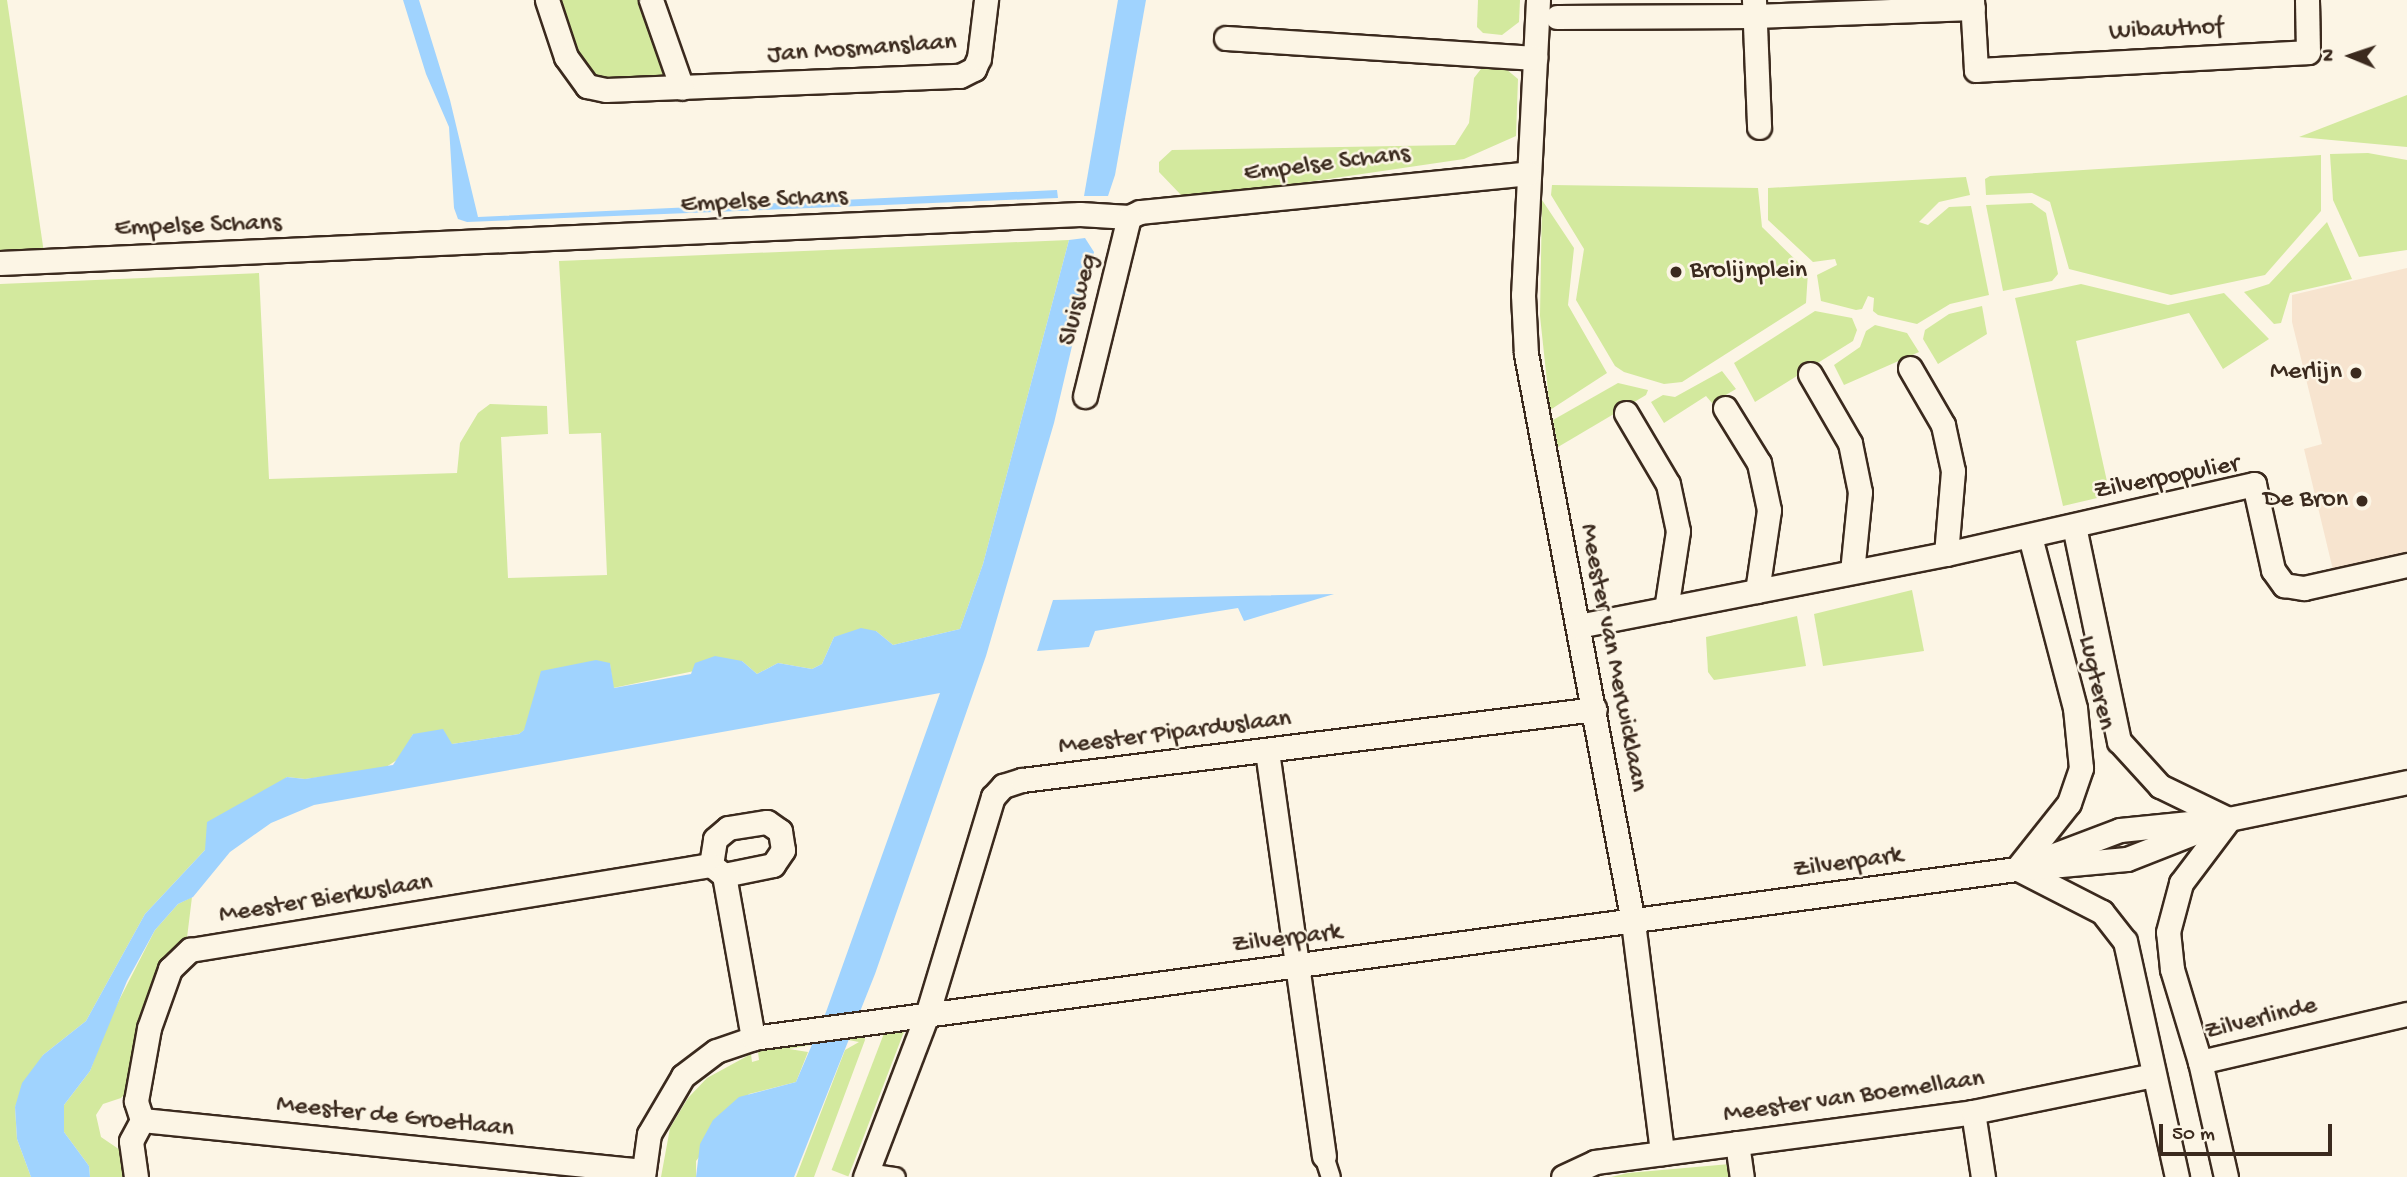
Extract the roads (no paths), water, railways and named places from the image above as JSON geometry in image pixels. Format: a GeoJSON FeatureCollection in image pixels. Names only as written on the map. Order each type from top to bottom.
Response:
{"type":"FeatureCollection","features":[{"type":"Feature","properties":{"kind":"street","name":"Jan Mosmanslaan"},"geometry":{"type":"LineString","coordinates":[[547,0],[566,57],[587,86],[606,90],[960,76],[974,69],[978,58],[986,0]]}},
{"type":"Feature","properties":{"kind":"street"},"geometry":{"type":"LineString","coordinates":[[651,0],[682,88]]}},
{"type":"Feature","properties":{"kind":"street","name":"Meester van Merwicklaan"},"geometry":{"type":"LineString","coordinates":[[1538,0],[1523,295],[1526,354],[1633,922],[1662,1153]]}},
{"type":"Feature","properties":{"kind":"street","name":"Wibauthof"},"geometry":{"type":"LineString","coordinates":[[1973,4],[1976,70],[2308,52],[2307,0]]}},
{"type":"Feature","properties":{"kind":"street"},"geometry":{"type":"LineString","coordinates":[[1556,16],[1754,8],[1973,4]]}},
{"type":"Feature","properties":{"kind":"street"},"geometry":{"type":"LineString","coordinates":[[1754,8],[1759,127]]}},
{"type":"Feature","properties":{"kind":"street"},"geometry":{"type":"LineString","coordinates":[[1226,38],[1535,58]]}},
{"type":"Feature","properties":{"kind":"street","name":"Empelse Schans"},"geometry":{"type":"LineString","coordinates":[[0,263],[1080,214],[1129,217],[1140,212],[1528,173]]}},
{"type":"Feature","properties":{"kind":"street","name":"Sluisweg"},"geometry":{"type":"LineString","coordinates":[[1085,396],[1129,217]]}},
{"type":"Feature","properties":{"kind":"street"},"geometry":{"type":"LineString","coordinates":[[1910,368],[1943,425],[1953,471],[1946,554]]}},
{"type":"Feature","properties":{"kind":"street"},"geometry":{"type":"LineString","coordinates":[[1810,374],[1850,443],[1860,492],[1852,572]]}},
{"type":"Feature","properties":{"kind":"street"},"geometry":{"type":"LineString","coordinates":[[1724,408],[1759,463],[1769,510],[1757,591]]}},
{"type":"Feature","properties":{"kind":"street"},"geometry":{"type":"LineString","coordinates":[[1626,412],[1671,495],[1678,531],[1667,608]]}},
{"type":"Feature","properties":{"kind":"street","name":"Zilverpopulier"},"geometry":{"type":"LineString","coordinates":[[2074,526],[2254,484],[2273,570],[2284,585],[2304,588],[2407,565]]}},
{"type":"Feature","properties":{"kind":"street"},"geometry":{"type":"LineString","coordinates":[[1578,626],[1946,554],[2074,526]]}},
{"type":"Feature","properties":{"kind":"street","name":"Lugteren"},"geometry":{"type":"LineString","coordinates":[[2074,526],[2119,741],[2160,786],[2229,819]]}},
{"type":"Feature","properties":{"kind":"street","name":"Lugteren"},"geometry":{"type":"LineString","coordinates":[[2017,869],[2069,803],[2081,768],[2075,708],[2030,536]]}},
{"type":"Feature","properties":{"kind":"street","name":"Meester Piparduslaan"},"geometry":{"type":"LineString","coordinates":[[866,1175],[927,1015],[993,797],[1003,786],[1022,780],[1595,709]]}},
{"type":"Feature","properties":{"kind":"street"},"geometry":{"type":"LineString","coordinates":[[1267,751],[1327,1167]]}},
{"type":"Feature","properties":{"kind":"street","name":"Zilverpark"},"geometry":{"type":"LineString","coordinates":[[643,1174],[649,1133],[683,1076],[716,1051],[753,1038],[2017,869],[2120,830],[2229,819],[2407,782]]}},
{"type":"Feature","properties":{"kind":"street"},"geometry":{"type":"LineString","coordinates":[[2200,1062],[2172,969],[2168,932],[2181,883],[2229,819]]}},
{"type":"Feature","properties":{"kind":"street"},"geometry":{"type":"LineString","coordinates":[[2017,869],[2102,912],[2125,941],[2177,1177]]}},
{"type":"Feature","properties":{"kind":"street","name":"Meester Bierkuslaan"},"geometry":{"type":"LineString","coordinates":[[136,1177],[131,1141],[142,1120],[136,1101],[149,1028],[170,969],[190,950],[718,870],[753,1038]]}},
{"type":"Feature","properties":{"kind":"street","name":"Zilverlinde"},"geometry":{"type":"LineString","coordinates":[[2226,1177],[2200,1062],[2407,1014]]}},
{"type":"Feature","properties":{"kind":"street","name":"Meester van Boemellaan"},"geometry":{"type":"LineString","coordinates":[[1563,1177],[1595,1162],[1973,1112],[2153,1075]]}},
{"type":"Feature","properties":{"kind":"street"},"geometry":{"type":"LineString","coordinates":[[1973,1112],[1983,1177]]}},
{"type":"Feature","properties":{"kind":"street","name":"Meester de Groetlaan"},"geometry":{"type":"LineString","coordinates":[[142,1120],[643,1174]]}},
{"type":"Feature","properties":{"kind":"street"},"geometry":{"type":"LineString","coordinates":[[1737,1143],[1742,1177]]}},
{"type":"Feature","properties":{"kind":"street"},"geometry":{"type":"LineString","coordinates":[[866,1175],[896,1177]]}},
{"type":"Feature","properties":{"kind":"water"},"geometry":{"type":"Polygon","coordinates":[[[403,0],[419,0],[450,100],[478,217],[1057,190],[1058,198],[467,222],[458,219],[454,208],[449,127],[426,74],[403,0]]]}},
{"type":"Feature","properties":{"kind":"water"},"geometry":{"type":"Polygon","coordinates":[[[1118,0],[1146,0],[1115,175],[1108,196],[1084,196],[1118,0]]]}},
{"type":"Feature","properties":{"kind":"water"},"geometry":{"type":"Polygon","coordinates":[[[1085,238],[1094,252],[1054,423],[986,656],[875,974],[794,1177],[696,1177],[700,1144],[713,1120],[739,1097],[796,1082],[826,1012],[940,693],[314,805],[271,823],[230,852],[193,897],[178,904],[155,930],[127,981],[90,1071],[64,1105],[64,1132],[89,1166],[90,1177],[31,1177],[17,1139],[15,1107],[22,1083],[43,1055],[86,1021],[145,914],[205,850],[207,822],[287,777],[305,779],[393,765],[413,734],[443,729],[452,744],[519,734],[524,730],[541,671],[596,660],[610,663],[614,688],[691,674],[695,663],[715,656],[742,661],[757,674],[778,663],[812,669],[822,664],[834,637],[861,628],[876,631],[893,645],[960,629],[983,564],[1069,240],[1085,238]]]}},
{"type":"Feature","properties":{"kind":"water"},"geometry":{"type":"Polygon","coordinates":[[[1334,594],[1244,621],[1238,608],[1095,631],[1089,647],[1037,651],[1053,600],[1334,594]]]}},
{"type":"Feature","properties":{"kind":"place","name":"Brolijnplein"},"geometry":{"type":"Point","coordinates":[1676,272]}},
{"type":"Feature","properties":{"kind":"place","name":"Merlijn"},"geometry":{"type":"Point","coordinates":[2356,373]}},
{"type":"Feature","properties":{"kind":"place","name":"De Bron"},"geometry":{"type":"Point","coordinates":[2362,501]}}]}
